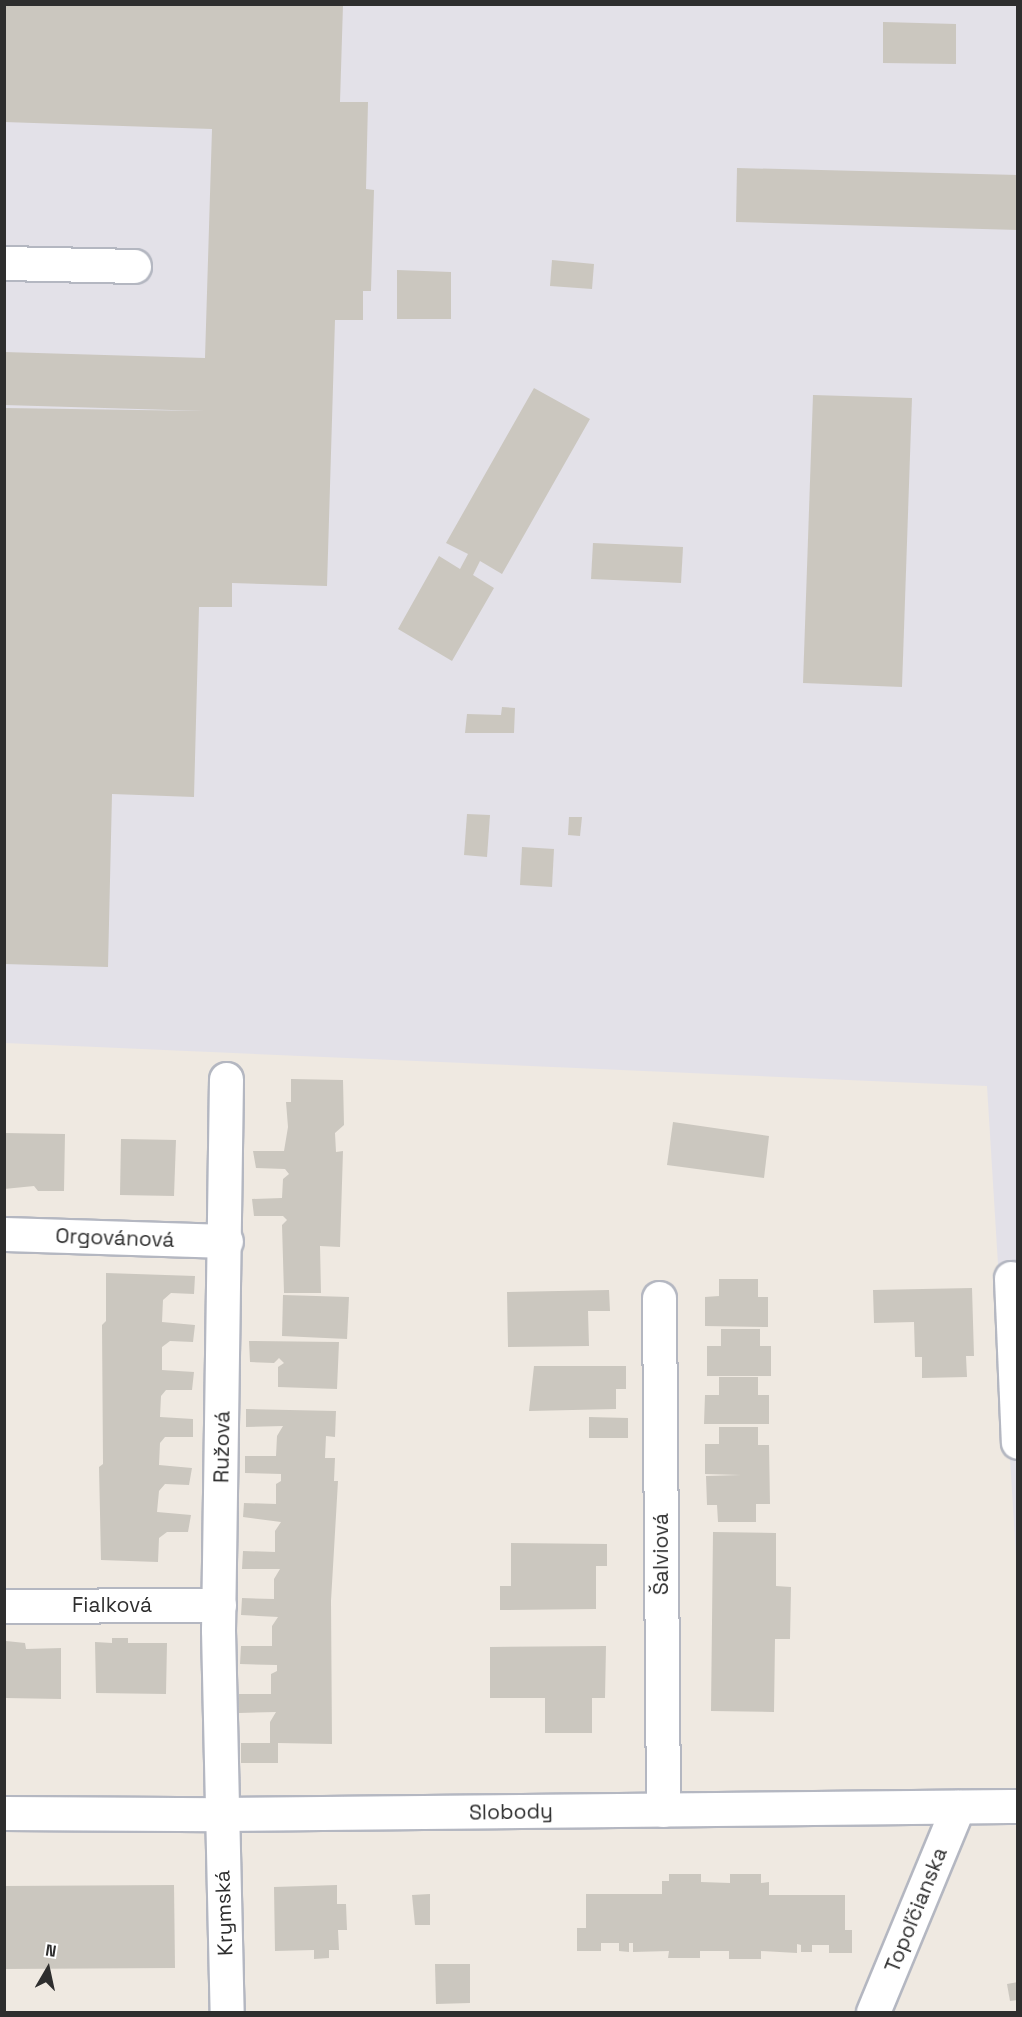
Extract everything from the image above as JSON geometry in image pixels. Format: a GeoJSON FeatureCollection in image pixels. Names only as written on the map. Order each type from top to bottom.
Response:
{"type":"FeatureCollection","features":[{"type":"Feature","properties":{"kind":"street"},"geometry":{"type":"LineString","coordinates":[[4,263],[134,266]]}},
{"type":"Feature","properties":{"kind":"street","name":"Ružová"},"geometry":{"type":"LineString","coordinates":[[221,1814],[219,1605],[226,1241],[226,1079]]}},
{"type":"Feature","properties":{"kind":"street","name":"Orgovánová"},"geometry":{"type":"LineString","coordinates":[[4,1234],[226,1241]]}},
{"type":"Feature","properties":{"kind":"street"},"geometry":{"type":"LineString","coordinates":[[1011,1278],[1017,1442]]}},
{"type":"Feature","properties":{"kind":"street","name":"Šalviová"},"geometry":{"type":"LineString","coordinates":[[659,1298],[663,1810]]}},
{"type":"Feature","properties":{"kind":"street","name":"Fialková"},"geometry":{"type":"LineString","coordinates":[[4,1606],[219,1605]]}},
{"type":"Feature","properties":{"kind":"street","name":"Slobody"},"geometry":{"type":"LineString","coordinates":[[4,1813],[221,1814],[1017,1806]]}},
{"type":"Feature","properties":{"kind":"street","name":"Topoľčianska"},"geometry":{"type":"LineString","coordinates":[[873,2013],[958,1807]]}},
{"type":"Feature","properties":{"kind":"street","name":"Krymská"},"geometry":{"type":"LineString","coordinates":[[221,1814],[227,2013]]}},
{"type":"Feature","properties":{"kind":"shaded area"},"geometry":{"type":"Polygon","coordinates":[[[5,5],[1017,5],[1017,1572],[987,1086],[5,1043],[5,5]]]}},
{"type":"Feature","properties":{"kind":"building"},"geometry":{"type":"Polygon","coordinates":[[[5,5],[343,5],[340,102],[368,102],[366,189],[374,190],[371,291],[363,291],[363,320],[335,320],[327,586],[232,583],[232,607],[199,607],[194,797],[112,794],[108,967],[4,964],[4,408],[205,411],[4,405],[4,352],[205,358],[212,129],[4,122],[5,5]]]}},
{"type":"Feature","properties":{"kind":"building"},"geometry":{"type":"Polygon","coordinates":[[[883,22],[956,24],[956,64],[883,63],[883,22]]]}},
{"type":"Feature","properties":{"kind":"building"},"geometry":{"type":"Polygon","coordinates":[[[737,168],[1018,175],[1018,230],[736,222],[737,168]]]}},
{"type":"Feature","properties":{"kind":"building"},"geometry":{"type":"Polygon","coordinates":[[[552,260],[594,264],[592,289],[550,286],[552,260]]]}},
{"type":"Feature","properties":{"kind":"building"},"geometry":{"type":"Polygon","coordinates":[[[397,270],[451,272],[451,319],[397,319],[397,270]]]}},
{"type":"Feature","properties":{"kind":"building"},"geometry":{"type":"Polygon","coordinates":[[[534,388],[590,419],[502,574],[480,561],[473,575],[494,588],[452,661],[398,629],[439,556],[460,569],[468,554],[446,543],[534,388]]]}},
{"type":"Feature","properties":{"kind":"building"},"geometry":{"type":"Polygon","coordinates":[[[813,395],[912,398],[902,687],[803,683],[813,395]]]}},
{"type":"Feature","properties":{"kind":"building"},"geometry":{"type":"Polygon","coordinates":[[[593,543],[683,547],[681,583],[591,579],[593,543]]]}},
{"type":"Feature","properties":{"kind":"building"},"geometry":{"type":"Polygon","coordinates":[[[502,707],[515,708],[514,733],[465,733],[467,714],[501,715],[502,707]]]}},
{"type":"Feature","properties":{"kind":"building"},"geometry":{"type":"Polygon","coordinates":[[[467,814],[490,815],[487,857],[464,855],[467,814]]]}},
{"type":"Feature","properties":{"kind":"building"},"geometry":{"type":"Polygon","coordinates":[[[569,817],[582,817],[580,836],[568,835],[569,817]]]}},
{"type":"Feature","properties":{"kind":"building"},"geometry":{"type":"Polygon","coordinates":[[[522,847],[554,849],[552,887],[520,885],[522,847]]]}},
{"type":"Feature","properties":{"kind":"building"},"geometry":{"type":"Polygon","coordinates":[[[291,1079],[343,1080],[344,1125],[335,1133],[336,1152],[343,1151],[340,1247],[320,1246],[321,1293],[284,1293],[282,1225],[287,1220],[283,1216],[254,1216],[252,1199],[282,1198],[283,1179],[289,1174],[285,1169],[256,1168],[253,1151],[284,1151],[288,1127],[286,1102],[291,1102],[291,1079]]]}},
{"type":"Feature","properties":{"kind":"building"},"geometry":{"type":"Polygon","coordinates":[[[673,1122],[769,1136],[764,1178],[667,1165],[673,1122]]]}},
{"type":"Feature","properties":{"kind":"building"},"geometry":{"type":"Polygon","coordinates":[[[4,1133],[65,1134],[64,1191],[38,1191],[34,1186],[4,1189],[4,1133]]]}},
{"type":"Feature","properties":{"kind":"building"},"geometry":{"type":"Polygon","coordinates":[[[121,1139],[176,1140],[174,1196],[120,1195],[121,1139]]]}},
{"type":"Feature","properties":{"kind":"building"},"geometry":{"type":"Polygon","coordinates":[[[106,1273],[195,1276],[194,1294],[171,1293],[163,1300],[162,1322],[195,1325],[193,1342],[170,1341],[162,1347],[162,1370],[194,1372],[192,1390],[166,1390],[161,1396],[160,1417],[193,1419],[193,1437],[165,1437],[160,1443],[159,1465],[192,1468],[189,1485],[165,1484],[159,1491],[157,1512],[191,1515],[188,1532],[167,1532],[159,1538],[158,1562],[101,1560],[99,1467],[103,1464],[102,1325],[106,1321],[106,1273]]]}},
{"type":"Feature","properties":{"kind":"building"},"geometry":{"type":"Polygon","coordinates":[[[719,1279],[758,1279],[758,1297],[768,1297],[768,1327],[705,1326],[705,1297],[719,1296],[719,1279]]]}},
{"type":"Feature","properties":{"kind":"building"},"geometry":{"type":"Polygon","coordinates":[[[972,1288],[974,1356],[966,1356],[967,1377],[922,1378],[922,1357],[915,1357],[914,1322],[874,1323],[873,1290],[972,1288]]]}},
{"type":"Feature","properties":{"kind":"building"},"geometry":{"type":"Polygon","coordinates":[[[609,1290],[610,1311],[588,1311],[589,1346],[508,1347],[507,1292],[609,1290]]]}},
{"type":"Feature","properties":{"kind":"building"},"geometry":{"type":"Polygon","coordinates":[[[283,1295],[349,1297],[347,1339],[282,1336],[283,1295]]]}},
{"type":"Feature","properties":{"kind":"building"},"geometry":{"type":"Polygon","coordinates":[[[721,1329],[760,1329],[760,1346],[771,1346],[771,1376],[707,1376],[707,1346],[721,1346],[721,1329]]]}},
{"type":"Feature","properties":{"kind":"building"},"geometry":{"type":"Polygon","coordinates":[[[249,1341],[339,1342],[337,1389],[278,1387],[278,1367],[284,1363],[279,1358],[274,1363],[250,1362],[249,1341]]]}},
{"type":"Feature","properties":{"kind":"building"},"geometry":{"type":"Polygon","coordinates":[[[534,1366],[626,1366],[626,1389],[616,1389],[616,1409],[529,1411],[534,1366]]]}},
{"type":"Feature","properties":{"kind":"building"},"geometry":{"type":"Polygon","coordinates":[[[719,1377],[758,1377],[758,1395],[769,1395],[769,1424],[704,1424],[705,1395],[719,1395],[719,1377]]]}},
{"type":"Feature","properties":{"kind":"building"},"geometry":{"type":"Polygon","coordinates":[[[246,1409],[336,1411],[335,1437],[326,1436],[325,1458],[335,1458],[334,1481],[338,1481],[331,1601],[332,1744],[278,1743],[278,1763],[241,1763],[241,1743],[270,1743],[270,1722],[276,1712],[239,1713],[239,1694],[271,1694],[271,1674],[277,1671],[277,1665],[240,1664],[241,1646],[272,1646],[272,1626],[278,1617],[241,1615],[242,1598],[274,1599],[274,1579],[280,1569],[242,1569],[243,1551],[275,1552],[275,1531],[281,1522],[243,1517],[244,1503],[276,1504],[276,1484],[281,1481],[281,1474],[245,1473],[245,1456],[276,1456],[277,1436],[283,1426],[246,1427],[246,1409]]]}},
{"type":"Feature","properties":{"kind":"building"},"geometry":{"type":"Polygon","coordinates":[[[589,1417],[628,1418],[628,1438],[589,1438],[589,1417]]]}},
{"type":"Feature","properties":{"kind":"building"},"geometry":{"type":"Polygon","coordinates":[[[719,1427],[758,1427],[758,1445],[769,1445],[770,1504],[756,1504],[756,1522],[718,1522],[717,1505],[707,1505],[706,1476],[741,1475],[705,1474],[705,1444],[719,1444],[719,1427]]]}},
{"type":"Feature","properties":{"kind":"building"},"geometry":{"type":"Polygon","coordinates":[[[713,1532],[776,1533],[776,1586],[791,1587],[790,1639],[775,1639],[774,1712],[711,1711],[713,1532]]]}},
{"type":"Feature","properties":{"kind":"building"},"geometry":{"type":"Polygon","coordinates":[[[511,1543],[607,1544],[607,1566],[596,1566],[596,1609],[500,1610],[500,1586],[511,1586],[511,1543]]]}},
{"type":"Feature","properties":{"kind":"building"},"geometry":{"type":"Polygon","coordinates":[[[112,1638],[128,1638],[128,1643],[167,1643],[166,1694],[96,1693],[95,1642],[112,1643],[112,1638]]]}},
{"type":"Feature","properties":{"kind":"building"},"geometry":{"type":"Polygon","coordinates":[[[6,1641],[25,1643],[26,1649],[61,1648],[61,1699],[6,1698],[6,1641]]]}},
{"type":"Feature","properties":{"kind":"building"},"geometry":{"type":"Polygon","coordinates":[[[606,1646],[605,1698],[592,1698],[592,1733],[545,1733],[545,1698],[490,1698],[490,1647],[606,1646]]]}},
{"type":"Feature","properties":{"kind":"building"},"geometry":{"type":"Polygon","coordinates":[[[669,1874],[701,1874],[701,1882],[730,1883],[730,1874],[761,1874],[761,1883],[769,1882],[769,1895],[845,1895],[845,1930],[852,1930],[852,1953],[829,1953],[829,1945],[812,1945],[812,1952],[801,1952],[801,1945],[797,1944],[797,1953],[761,1951],[761,1959],[729,1959],[729,1951],[700,1951],[700,1958],[668,1958],[669,1951],[633,1952],[633,1943],[629,1943],[629,1952],[619,1951],[619,1943],[601,1943],[601,1951],[577,1951],[577,1928],[586,1928],[586,1894],[662,1894],[662,1881],[669,1881],[669,1874]]]}},
{"type":"Feature","properties":{"kind":"building"},"geometry":{"type":"Polygon","coordinates":[[[174,1885],[175,1968],[4,1969],[4,1886],[174,1885]]]}},
{"type":"Feature","properties":{"kind":"building"},"geometry":{"type":"Polygon","coordinates":[[[337,1885],[337,1904],[346,1904],[347,1930],[338,1930],[339,1950],[329,1950],[329,1958],[314,1959],[314,1950],[275,1951],[274,1887],[337,1885]]]}},
{"type":"Feature","properties":{"kind":"building"},"geometry":{"type":"Polygon","coordinates":[[[430,1894],[430,1925],[415,1925],[412,1895],[430,1894]]]}},
{"type":"Feature","properties":{"kind":"building"},"geometry":{"type":"Polygon","coordinates":[[[435,1964],[470,1964],[470,2003],[436,2004],[435,1964]]]}},
{"type":"Feature","properties":{"kind":"building"},"geometry":{"type":"Polygon","coordinates":[[[1018,1982],[1018,2000],[1010,2001],[1007,1984],[1018,1982]]]}}]}
